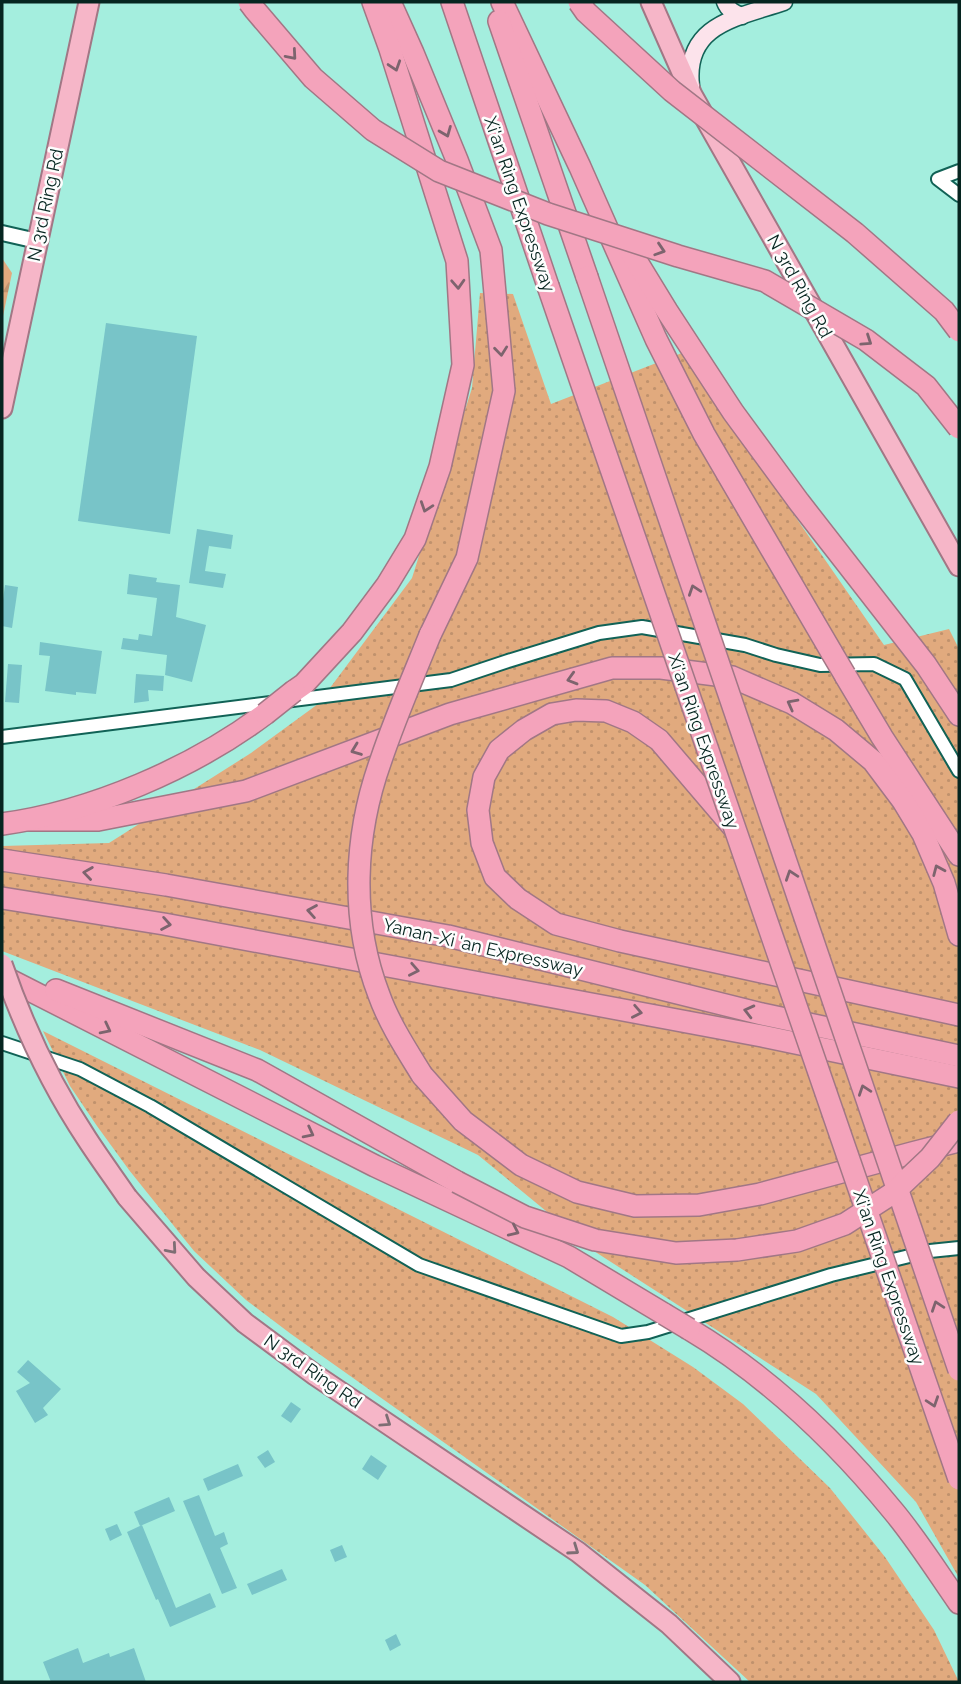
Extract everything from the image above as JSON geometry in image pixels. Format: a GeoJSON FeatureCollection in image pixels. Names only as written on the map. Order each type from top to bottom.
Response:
{"type":"FeatureCollection","features":[{"type":"Feature","properties":{"kind":"highway","name":"N 3rd Ring Rd"},"geometry":{"type":"LineString","coordinates":[[2,408],[89,2]]}},
{"type":"Feature","properties":{"kind":"highway"},"geometry":{"type":"LineString","coordinates":[[250,2],[313,78],[373,130],[439,171],[548,214],[765,281],[866,340],[926,386],[959,428]]}},
{"type":"Feature","properties":{"kind":"highway"},"geometry":{"type":"LineString","coordinates":[[2,824],[30,820],[104,799],[177,768],[246,728],[304,684],[352,632],[387,585],[415,539],[440,467],[463,365],[457,261],[373,2]]}},
{"type":"Feature","properties":{"kind":"highway"},"geometry":{"type":"LineString","coordinates":[[390,2],[452,148],[491,250],[505,391],[467,558],[430,635],[380,761],[370,796],[361,847],[359,890],[361,925],[379,997],[422,1075],[463,1121],[521,1165],[577,1192],[635,1206],[699,1205],[760,1194],[959,1141]]}},
{"type":"Feature","properties":{"kind":"highway","name":"Xi'an Ring Expressway"},"geometry":{"type":"LineString","coordinates":[[452,2],[959,1479]]}},
{"type":"Feature","properties":{"kind":"highway","name":"Xi'an Ring Expressway"},"geometry":{"type":"LineString","coordinates":[[492,2],[959,1370]]}},
{"type":"Feature","properties":{"kind":"highway"},"geometry":{"type":"LineString","coordinates":[[502,2],[580,167],[656,339],[704,433],[882,737],[959,855]]}},
{"type":"Feature","properties":{"kind":"highway"},"geometry":{"type":"LineString","coordinates":[[579,2],[586,12],[672,90],[855,233],[944,311],[959,331]]}},
{"type":"Feature","properties":{"kind":"highway","name":"N 3rd Ring Rd"},"geometry":{"type":"LineString","coordinates":[[651,2],[692,95],[959,566]]}},
{"type":"Feature","properties":{"kind":"highway"},"geometry":{"type":"LineString","coordinates":[[580,167],[667,311],[733,412],[926,665],[959,715]]}},
{"type":"Feature","properties":{"kind":"highway"},"geometry":{"type":"LineString","coordinates":[[30,820],[98,820],[246,791],[450,714],[612,668],[672,669],[732,677],[792,703],[836,730],[873,761],[904,801],[923,834],[944,883],[959,935]]}},
{"type":"Feature","properties":{"kind":"highway"},"geometry":{"type":"LineString","coordinates":[[734,828],[659,740],[633,722],[606,711],[576,710],[552,714],[524,730],[499,750],[484,777],[478,810],[482,843],[495,877],[518,900],[556,925],[620,942],[959,1015]]}},
{"type":"Feature","properties":{"kind":"highway","name":"Yanan-Xi 'an Expressway"},"geometry":{"type":"LineString","coordinates":[[2,860],[166,885],[448,936],[762,1014],[959,1056]]}},
{"type":"Feature","properties":{"kind":"highway","name":"Yanan-Xi 'an Expressway"},"geometry":{"type":"LineString","coordinates":[[2,898],[164,924],[762,1035],[959,1077]]}},
{"type":"Feature","properties":{"kind":"highway","name":"N 3rd Ring Rd"},"geometry":{"type":"LineString","coordinates":[[2,966],[48,1073],[86,1137],[127,1197],[197,1277],[245,1323],[315,1375],[578,1552],[670,1624],[730,1682]]}},
{"type":"Feature","properties":{"kind":"highway"},"geometry":{"type":"LineString","coordinates":[[2,966],[257,1070],[525,1217],[595,1240],[676,1253],[737,1250],[797,1241],[845,1224],[893,1193],[930,1158],[959,1121]]}},
{"type":"Feature","properties":{"kind":"highway"},"geometry":{"type":"LineString","coordinates":[[2,976],[375,1166],[569,1257],[714,1344],[791,1404],[845,1455],[896,1514],[959,1604]]}},
{"type":"Feature","properties":{"kind":"main road"},"geometry":{"type":"LineString","coordinates":[[725,2],[727,7],[742,16]]}},
{"type":"Feature","properties":{"kind":"main road"},"geometry":{"type":"LineString","coordinates":[[692,95],[689,71],[699,41],[726,21],[784,2]]}},
{"type":"Feature","properties":{"kind":"street"},"geometry":{"type":"LineString","coordinates":[[959,171],[938,178],[959,195]]}},
{"type":"Feature","properties":{"kind":"street"},"geometry":{"type":"LineString","coordinates":[[2,233],[37,241]]}},
{"type":"Feature","properties":{"kind":"street"},"geometry":{"type":"LineString","coordinates":[[2,737],[451,680],[599,633],[642,626],[745,645],[820,665],[874,664],[905,679],[959,771]]}},
{"type":"Feature","properties":{"kind":"street"},"geometry":{"type":"LineString","coordinates":[[2,1043],[80,1069],[150,1106],[419,1265],[621,1336],[648,1332],[831,1275],[930,1251],[959,1248]]}},
{"type":"Feature","properties":{"kind":"green space"},"geometry":{"type":"Polygon","coordinates":[[[2,258],[12,273],[2,321],[2,258]]]}},
{"type":"Feature","properties":{"kind":"green space"},"geometry":{"type":"Polygon","coordinates":[[[480,293],[513,294],[551,404],[682,353],[884,645],[949,629],[959,649],[959,1578],[916,1502],[816,1394],[597,1253],[478,1155],[260,1050],[2,951],[2,846],[109,843],[251,753],[318,704],[412,578],[472,388],[480,293]]]}},
{"type":"Feature","properties":{"kind":"green space"},"geometry":{"type":"Polygon","coordinates":[[[43,1031],[613,1317],[693,1367],[743,1404],[830,1488],[885,1557],[934,1630],[959,1682],[750,1682],[645,1585],[246,1300],[194,1251],[129,1170],[70,1086],[43,1031]]]}},
{"type":"Feature","properties":{"kind":"building"},"geometry":{"type":"Polygon","coordinates":[[[106,323],[197,336],[170,534],[78,521],[106,323]]]}},
{"type":"Feature","properties":{"kind":"building"},"geometry":{"type":"Polygon","coordinates":[[[197,529],[233,535],[231,549],[209,546],[205,571],[226,574],[223,588],[189,583],[197,529]]]}},
{"type":"Feature","properties":{"kind":"building"},"geometry":{"type":"Polygon","coordinates":[[[129,574],[157,578],[156,582],[180,585],[176,617],[206,625],[192,682],[165,675],[167,655],[121,649],[123,638],[138,640],[139,634],[152,636],[157,598],[127,594],[129,574]]]}},
{"type":"Feature","properties":{"kind":"building"},"geometry":{"type":"Polygon","coordinates":[[[5,585],[18,587],[12,628],[2,626],[5,585]]]}},
{"type":"Feature","properties":{"kind":"building"},"geometry":{"type":"Polygon","coordinates":[[[40,642],[102,651],[96,694],[76,692],[76,695],[45,691],[50,656],[39,655],[40,642]]]}},
{"type":"Feature","properties":{"kind":"building"},"geometry":{"type":"Polygon","coordinates":[[[8,664],[22,665],[19,703],[5,702],[8,664]]]}},
{"type":"Feature","properties":{"kind":"building"},"geometry":{"type":"Polygon","coordinates":[[[136,674],[164,676],[163,691],[148,690],[149,701],[134,703],[136,674]]]}},
{"type":"Feature","properties":{"kind":"building"},"geometry":{"type":"Polygon","coordinates":[[[28,1360],[61,1389],[43,1408],[48,1415],[35,1423],[16,1391],[30,1383],[17,1372],[28,1360]]]}},
{"type":"Feature","properties":{"kind":"building"},"geometry":{"type":"Polygon","coordinates":[[[291,1402],[301,1409],[291,1423],[281,1416],[291,1402]]]}},
{"type":"Feature","properties":{"kind":"building"},"geometry":{"type":"Polygon","coordinates":[[[268,1450],[275,1462],[265,1468],[257,1457],[268,1450]]]}},
{"type":"Feature","properties":{"kind":"building"},"geometry":{"type":"Polygon","coordinates":[[[371,1455],[387,1466],[378,1480],[362,1469],[371,1455]]]}},
{"type":"Feature","properties":{"kind":"building"},"geometry":{"type":"Polygon","coordinates":[[[238,1464],[243,1476],[208,1491],[203,1479],[238,1464]]]}},
{"type":"Feature","properties":{"kind":"building"},"geometry":{"type":"Polygon","coordinates":[[[199,1495],[215,1536],[224,1532],[228,1544],[220,1548],[237,1588],[222,1594],[183,1501],[199,1495]]]}},
{"type":"Feature","properties":{"kind":"building"},"geometry":{"type":"Polygon","coordinates":[[[169,1497],[175,1511],[140,1526],[134,1512],[169,1497]]]}},
{"type":"Feature","properties":{"kind":"building"},"geometry":{"type":"Polygon","coordinates":[[[117,1524],[122,1535],[110,1541],[105,1529],[117,1524]]]}},
{"type":"Feature","properties":{"kind":"building"},"geometry":{"type":"Polygon","coordinates":[[[142,1525],[176,1608],[210,1593],[216,1607],[170,1627],[127,1532],[142,1525]]]}},
{"type":"Feature","properties":{"kind":"building"},"geometry":{"type":"Polygon","coordinates":[[[342,1545],[347,1557],[335,1562],[330,1550],[342,1545]]]}},
{"type":"Feature","properties":{"kind":"building"},"geometry":{"type":"Polygon","coordinates":[[[282,1569],[287,1580],[252,1595],[247,1584],[282,1569]]]}},
{"type":"Feature","properties":{"kind":"building"},"geometry":{"type":"Polygon","coordinates":[[[396,1634],[401,1645],[390,1651],[385,1640],[396,1634]]]}},
{"type":"Feature","properties":{"kind":"building"},"geometry":{"type":"Polygon","coordinates":[[[78,1648],[83,1663],[109,1653],[110,1657],[134,1648],[146,1682],[51,1682],[43,1662],[78,1648]]]}}]}
